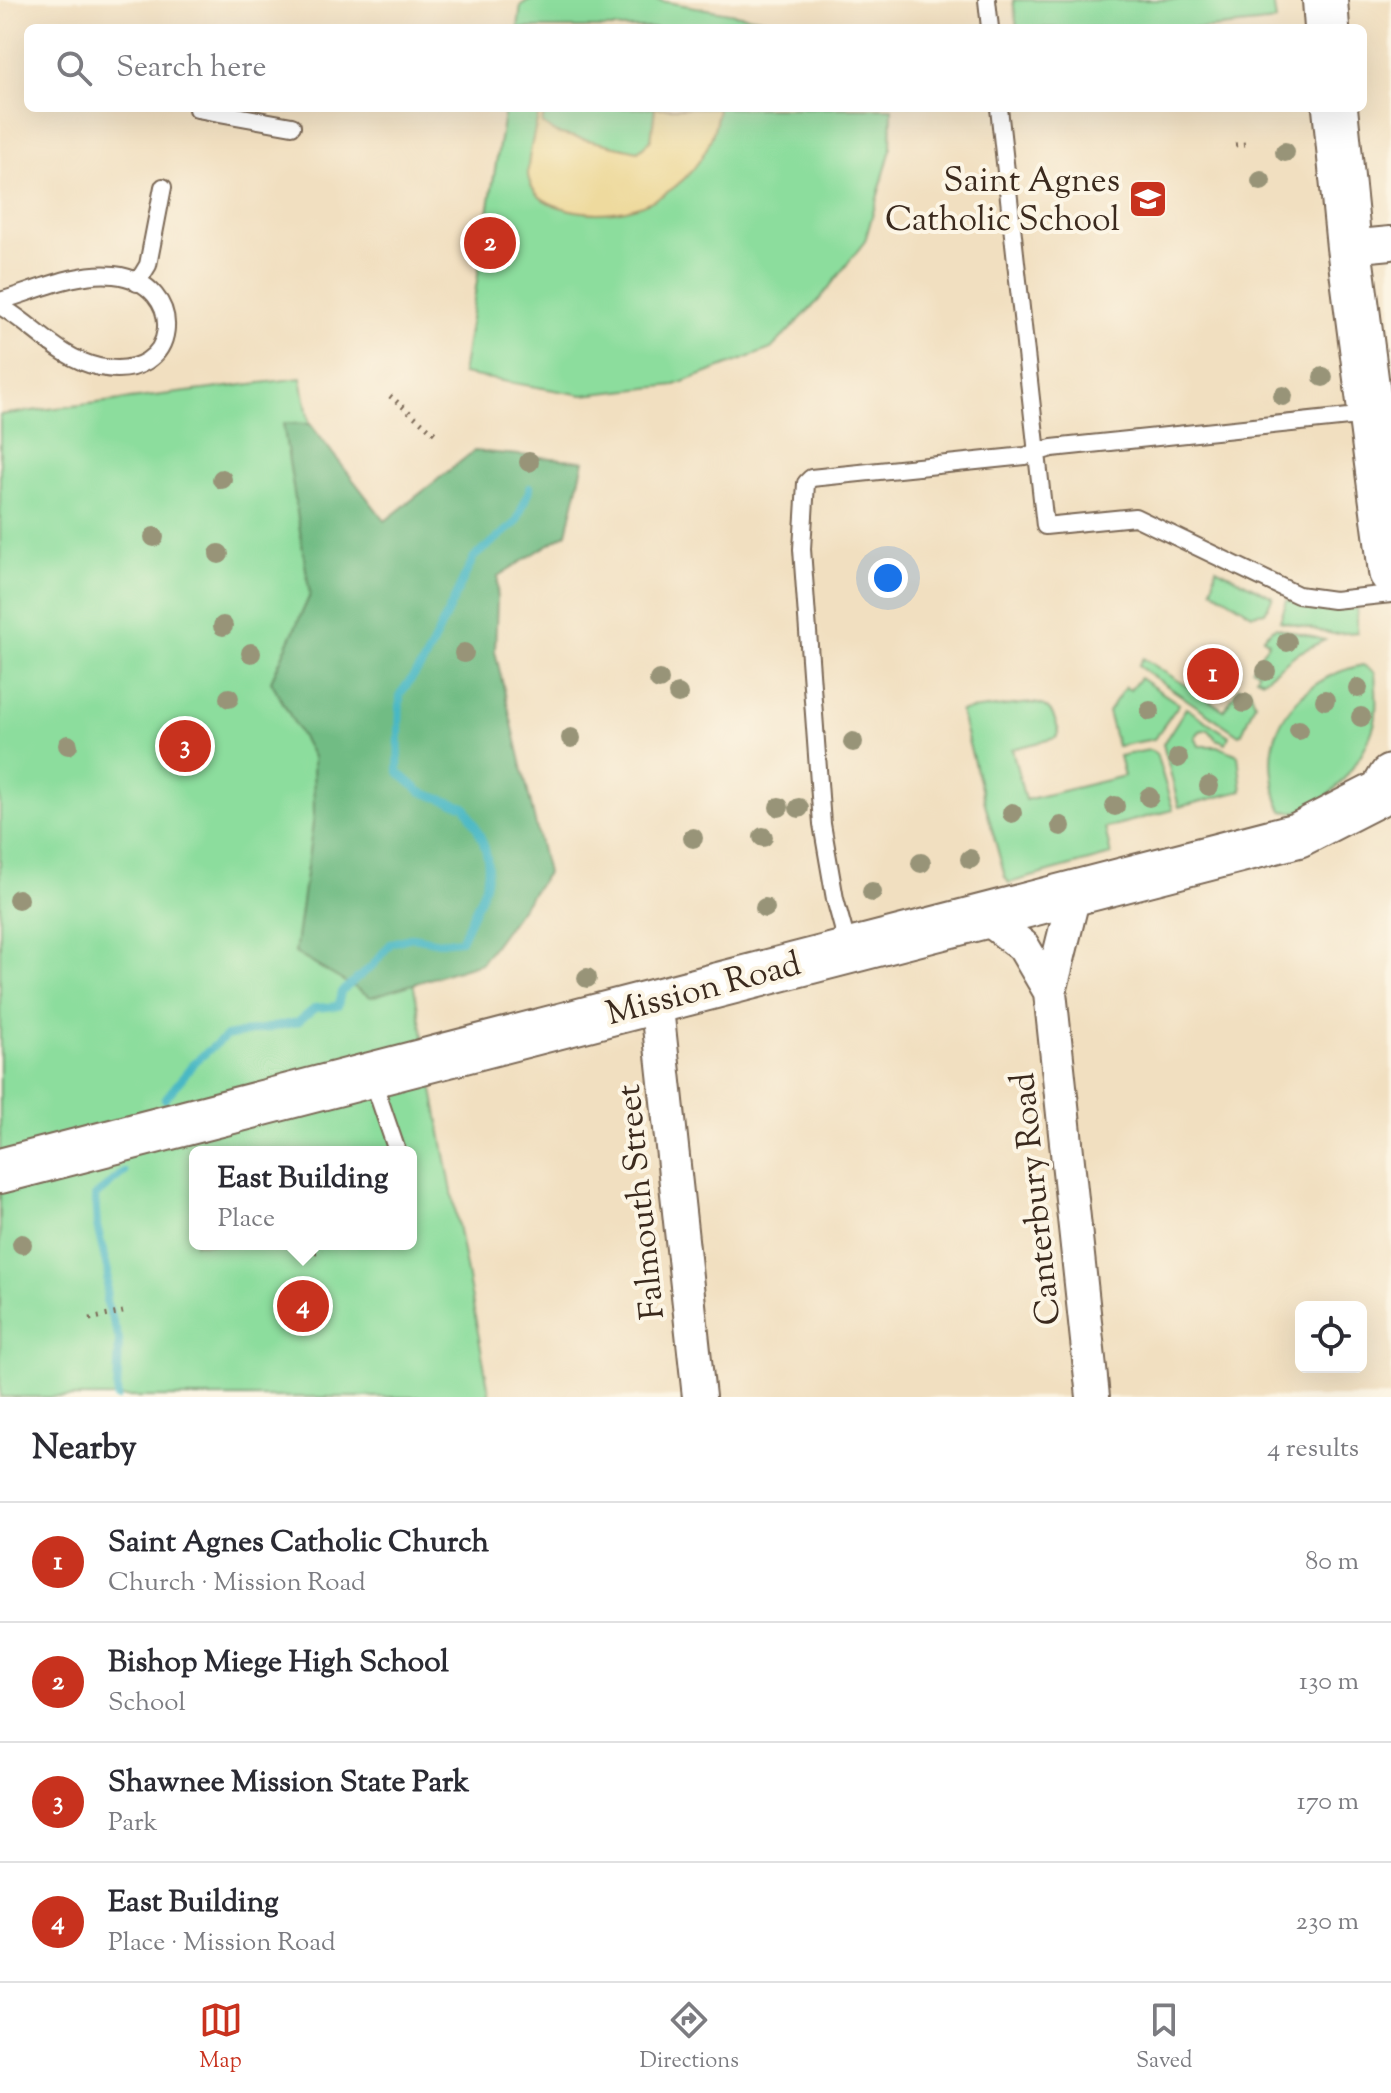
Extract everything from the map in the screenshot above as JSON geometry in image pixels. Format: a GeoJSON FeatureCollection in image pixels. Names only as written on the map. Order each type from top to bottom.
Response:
{"type":"FeatureCollection","features":[{"type":"Feature","properties":{"kind":"main road"},"geometry":{"type":"LineString","coordinates":[[1325,0],[1327,24]]}},
{"type":"Feature","properties":{"kind":"main road"},"geometry":{"type":"LineString","coordinates":[[1335,112],[1349,247],[1391,572]]}},
{"type":"Feature","properties":{"kind":"main road","name":"Mission Road"},"geometry":{"type":"LineString","coordinates":[[0,1171],[1298,835],[1388,789]]}},
{"type":"Feature","properties":{"kind":"street"},"geometry":{"type":"LineString","coordinates":[[1349,247],[1391,243]]}},
{"type":"Feature","properties":{"kind":"street","name":"Canterbury Road"},"geometry":{"type":"LineString","coordinates":[[1075,891],[1050,992],[1093,1397]]}},
{"type":"Feature","properties":{"kind":"street","name":"Canterbury Road"},"geometry":{"type":"LineString","coordinates":[[983,915],[1023,946],[1050,992]]}},
{"type":"Feature","properties":{"kind":"street","name":"Falmouth Street"},"geometry":{"type":"LineString","coordinates":[[656,999],[699,1397]]}},
{"type":"Feature","properties":{"kind":"lane"},"geometry":{"type":"LineString","coordinates":[[987,0],[990,24]]}},
{"type":"Feature","properties":{"kind":"lane"},"geometry":{"type":"LineString","coordinates":[[214,112],[292,126]]}},
{"type":"Feature","properties":{"kind":"lane"},"geometry":{"type":"LineString","coordinates":[[999,112],[1030,454],[1045,526],[1135,517],[1298,595],[1334,600],[1391,594]]}},
{"type":"Feature","properties":{"kind":"lane"},"geometry":{"type":"LineString","coordinates":[[137,283],[148,265],[163,187]]}},
{"type":"Feature","properties":{"kind":"lane"},"geometry":{"type":"LineString","coordinates":[[113,275],[148,290],[164,310],[169,326],[164,344],[149,361],[125,368],[100,367],[74,358],[0,304],[88,276],[113,275]]}},
{"type":"Feature","properties":{"kind":"lane"},"geometry":{"type":"LineString","coordinates":[[849,950],[822,824],[817,721],[802,549],[802,490],[811,478],[1370,415]]}},
{"type":"Feature","properties":{"kind":"lane"},"geometry":{"type":"LineString","coordinates":[[371,1074],[395,1146]]}},
{"type":"Feature","properties":{"kind":"path"},"geometry":{"type":"LineString","coordinates":[[1235,145],[1245,144]]}},
{"type":"Feature","properties":{"kind":"path"},"geometry":{"type":"LineString","coordinates":[[390,396],[439,437]]}},
{"type":"Feature","properties":{"kind":"path"},"geometry":{"type":"LineString","coordinates":[[315,1252],[323,1251]]}},
{"type":"Feature","properties":{"kind":"path"},"geometry":{"type":"LineString","coordinates":[[90,1319],[123,1312]]}},
{"type":"Feature","properties":{"kind":"green space"},"geometry":{"type":"Polygon","coordinates":[[[529,0],[655,0],[791,24],[519,24],[521,5],[529,0]]]}},
{"type":"Feature","properties":{"kind":"green space"},"geometry":{"type":"Polygon","coordinates":[[[1013,0],[1273,0],[1276,21],[1248,24],[1016,24],[1013,0]]]}},
{"type":"Feature","properties":{"kind":"green space"},"geometry":{"type":"Polygon","coordinates":[[[504,112],[892,112],[891,149],[865,241],[819,300],[771,349],[675,385],[583,395],[462,374],[504,112]]]}},
{"type":"Feature","properties":{"kind":"green space"},"geometry":{"type":"Polygon","coordinates":[[[301,378],[490,1397],[0,1397],[0,415],[301,378]]]}},
{"type":"Feature","properties":{"kind":"green space"},"geometry":{"type":"Polygon","coordinates":[[[283,423],[310,424],[385,521],[474,451],[584,461],[567,533],[498,576],[495,651],[547,873],[481,963],[371,997],[295,953],[314,816],[313,757],[271,681],[310,595],[283,423]]]}},
{"type":"Feature","properties":{"kind":"green space"},"geometry":{"type":"Polygon","coordinates":[[[1216,568],[1273,597],[1265,612],[1252,614],[1212,589],[1216,568]]]}},
{"type":"Feature","properties":{"kind":"green space"},"geometry":{"type":"Polygon","coordinates":[[[1287,600],[1324,609],[1357,608],[1357,632],[1333,634],[1280,621],[1287,600]]]}},
{"type":"Feature","properties":{"kind":"green space"},"geometry":{"type":"Polygon","coordinates":[[[1275,627],[1325,640],[1296,654],[1263,680],[1256,677],[1258,672],[1252,668],[1269,642],[1263,638],[1275,627]]]}},
{"type":"Feature","properties":{"kind":"green space"},"geometry":{"type":"Polygon","coordinates":[[[1143,658],[1224,710],[1239,687],[1246,691],[1249,687],[1255,703],[1242,733],[1239,735],[1138,666],[1143,658]]]}},
{"type":"Feature","properties":{"kind":"green space"},"geometry":{"type":"Polygon","coordinates":[[[1363,665],[1375,672],[1377,703],[1375,722],[1363,751],[1328,795],[1313,806],[1298,811],[1283,811],[1276,794],[1272,754],[1284,717],[1310,689],[1326,678],[1363,665]]]}},
{"type":"Feature","properties":{"kind":"green space"},"geometry":{"type":"Polygon","coordinates":[[[1140,678],[1179,704],[1154,739],[1117,746],[1108,712],[1125,687],[1130,690],[1140,678]]]}},
{"type":"Feature","properties":{"kind":"green space"},"geometry":{"type":"Polygon","coordinates":[[[1031,703],[1051,712],[1059,732],[1056,738],[1012,749],[1025,800],[1124,776],[1119,756],[1149,750],[1156,753],[1173,810],[1105,828],[1111,855],[1009,883],[960,711],[1031,703]]]}},
{"type":"Feature","properties":{"kind":"green space"},"geometry":{"type":"Polygon","coordinates":[[[1186,708],[1229,736],[1226,743],[1216,739],[1208,729],[1200,731],[1195,737],[1199,746],[1217,746],[1238,755],[1242,791],[1179,807],[1163,744],[1186,708]]]}},
{"type":"Feature","properties":{"kind":"sand"},"geometry":{"type":"Polygon","coordinates":[[[539,112],[544,112],[542,124],[556,133],[638,151],[651,140],[654,112],[717,112],[712,135],[700,159],[684,179],[663,195],[639,206],[614,212],[587,213],[560,207],[541,198],[529,180],[539,112]]]}},
{"type":"Feature","properties":{"kind":"waterway"},"geometry":{"type":"LineString","coordinates":[[165,1099],[196,1061],[226,1036],[298,1022],[315,1008],[338,1006],[341,992],[372,966],[391,943],[413,937],[439,942],[461,940],[484,887],[487,874],[484,845],[465,807],[421,792],[398,772],[400,694],[424,662],[474,557],[516,523],[530,488]]}},
{"type":"Feature","properties":{"kind":"waterway"},"geometry":{"type":"LineString","coordinates":[[117,1397],[119,1339],[106,1301],[108,1272],[97,1226],[95,1196],[124,1172]]}},
{"type":"Feature","properties":{"kind":"place","name":"Saint Agnes Catholic School"},"geometry":{"type":"Point","coordinates":[1148,199]}},
{"type":"Feature","properties":{"kind":"place","name":"Bishop Miege High School"},"geometry":{"type":"Point","coordinates":[490,243]}},
{"type":"Feature","properties":{"kind":"place","name":"Saint Agnes Catholic Church"},"geometry":{"type":"Point","coordinates":[1213,674]}},
{"type":"Feature","properties":{"kind":"place","name":"Shawnee Mission State Park"},"geometry":{"type":"Point","coordinates":[185,746]}},
{"type":"Feature","properties":{"kind":"place","name":"East Building"},"geometry":{"type":"Point","coordinates":[303,1306]}}]}
